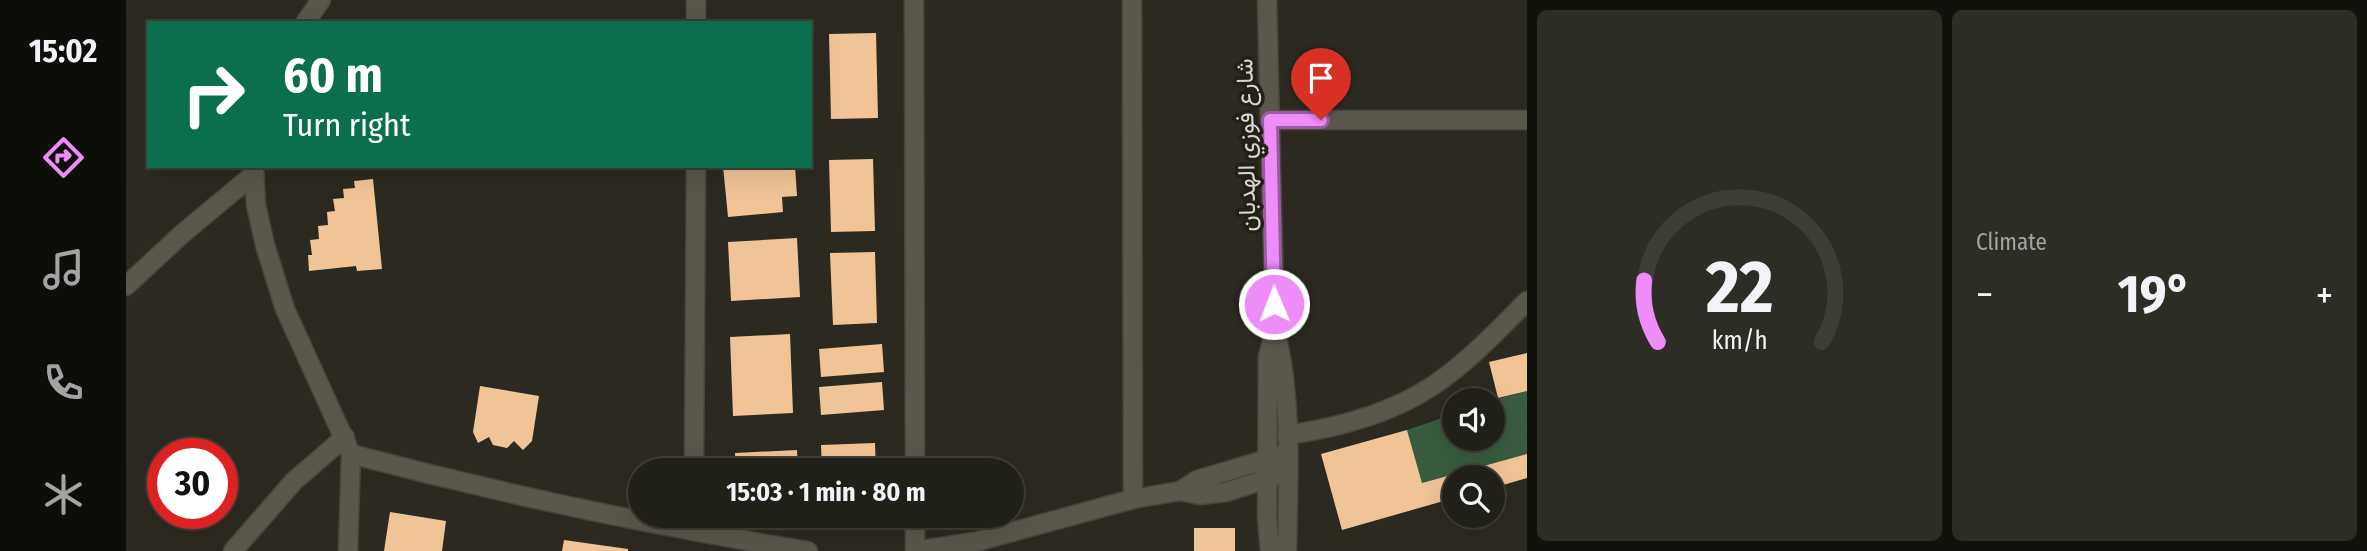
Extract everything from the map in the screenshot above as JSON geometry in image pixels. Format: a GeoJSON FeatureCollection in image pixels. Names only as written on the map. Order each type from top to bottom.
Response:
{"type":"FeatureCollection","features":[{"type":"Feature","properties":{"kind":"street"},"geometry":{"type":"LineString","coordinates":[[306,21],[321,0]]}},
{"type":"Feature","properties":{"kind":"street"},"geometry":{"type":"LineString","coordinates":[[696,0],[696,21]]}},
{"type":"Feature","properties":{"kind":"street"},"geometry":{"type":"LineString","coordinates":[[914,0],[915,458]]}},
{"type":"Feature","properties":{"kind":"street"},"geometry":{"type":"LineString","coordinates":[[1132,0],[1133,499]]}},
{"type":"Feature","properties":{"kind":"street","name":"شارع فوزي الهدبان"},"geometry":{"type":"LineString","coordinates":[[1267,0],[1275,330],[1281,353],[1287,444],[1287,551]]}},
{"type":"Feature","properties":{"kind":"street"},"geometry":{"type":"LineString","coordinates":[[1270,120],[1527,120]]}},
{"type":"Feature","properties":{"kind":"street"},"geometry":{"type":"LineString","coordinates":[[694,458],[696,168]]}},
{"type":"Feature","properties":{"kind":"street"},"geometry":{"type":"LineString","coordinates":[[126,286],[254,170]]}},
{"type":"Feature","properties":{"kind":"street"},"geometry":{"type":"LineString","coordinates":[[254,170],[256,205],[265,246],[285,309],[351,454],[348,551]]}},
{"type":"Feature","properties":{"kind":"street"},"geometry":{"type":"LineString","coordinates":[[1180,491],[1197,480],[1269,459],[1287,444],[1317,431],[1385,410],[1415,397],[1472,356],[1527,302]]}},
{"type":"Feature","properties":{"kind":"street","name":"شارع فوزي الهدبان"},"geometry":{"type":"LineString","coordinates":[[1270,551],[1267,517],[1268,357],[1275,330]]}},
{"type":"Feature","properties":{"kind":"street"},"geometry":{"type":"LineString","coordinates":[[233,551],[294,481],[345,436]]}},
{"type":"Feature","properties":{"kind":"street"},"geometry":{"type":"LineString","coordinates":[[351,454],[463,484],[628,513]]}},
{"type":"Feature","properties":{"kind":"street"},"geometry":{"type":"LineString","coordinates":[[915,528],[915,551],[979,541],[1133,499],[1180,491],[1200,495],[1226,492],[1288,472]]}},
{"type":"Feature","properties":{"kind":"street"},"geometry":{"type":"LineString","coordinates":[[1226,492],[1243,494],[1256,502],[1267,517]]}},
{"type":"Feature","properties":{"kind":"street"},"geometry":{"type":"LineString","coordinates":[[709,528],[808,551]]}},
{"type":"Feature","properties":{"kind":"green space"},"geometry":{"type":"Polygon","coordinates":[[[1527,391],[1527,454],[1487,465],[1442,465],[1442,477],[1422,483],[1407,430],[1442,418],[1442,451],[1505,451],[1505,397],[1527,391]]]}},
{"type":"Feature","properties":{"kind":"building"},"geometry":{"type":"Polygon","coordinates":[[[876,33],[878,118],[831,119],[829,34],[876,33]]]}},
{"type":"Feature","properties":{"kind":"building"},"geometry":{"type":"Polygon","coordinates":[[[873,159],[875,231],[831,232],[829,160],[873,159]]]}},
{"type":"Feature","properties":{"kind":"building"},"geometry":{"type":"Polygon","coordinates":[[[723,168],[795,168],[797,196],[782,197],[783,212],[728,217],[723,168]]]}},
{"type":"Feature","properties":{"kind":"building"},"geometry":{"type":"Polygon","coordinates":[[[373,179],[382,269],[357,271],[356,266],[309,271],[308,255],[312,255],[310,240],[319,239],[318,226],[328,225],[327,212],[335,211],[333,199],[344,198],[343,189],[355,188],[354,181],[373,179]]]}},
{"type":"Feature","properties":{"kind":"building"},"geometry":{"type":"Polygon","coordinates":[[[797,238],[800,297],[731,301],[728,242],[797,238]]]}},
{"type":"Feature","properties":{"kind":"building"},"geometry":{"type":"Polygon","coordinates":[[[875,252],[877,323],[833,325],[830,253],[875,252]]]}},
{"type":"Feature","properties":{"kind":"building"},"geometry":{"type":"Polygon","coordinates":[[[790,334],[793,413],[733,416],[730,337],[790,334]]]}},
{"type":"Feature","properties":{"kind":"building"},"geometry":{"type":"Polygon","coordinates":[[[882,344],[884,372],[821,377],[819,349],[882,344]]]}},
{"type":"Feature","properties":{"kind":"building"},"geometry":{"type":"Polygon","coordinates":[[[1527,353],[1527,391],[1505,396],[1505,388],[1496,388],[1489,362],[1527,353]]]}},
{"type":"Feature","properties":{"kind":"building"},"geometry":{"type":"Polygon","coordinates":[[[882,382],[884,410],[821,415],[819,387],[882,382]]]}},
{"type":"Feature","properties":{"kind":"building"},"geometry":{"type":"Polygon","coordinates":[[[480,386],[539,396],[532,441],[523,450],[514,441],[507,448],[493,445],[489,437],[478,443],[473,432],[480,386]]]}},
{"type":"Feature","properties":{"kind":"building"},"geometry":{"type":"Polygon","coordinates":[[[1407,430],[1422,483],[1442,477],[1442,501],[1342,530],[1321,454],[1407,430]]]}},
{"type":"Feature","properties":{"kind":"building"},"geometry":{"type":"Polygon","coordinates":[[[875,443],[876,458],[822,458],[821,445],[875,443]]]}},
{"type":"Feature","properties":{"kind":"building"},"geometry":{"type":"Polygon","coordinates":[[[797,450],[797,458],[735,458],[735,453],[797,450]]]}},
{"type":"Feature","properties":{"kind":"building"},"geometry":{"type":"Polygon","coordinates":[[[1527,454],[1527,478],[1505,484],[1505,465],[1487,465],[1527,454]]]}},
{"type":"Feature","properties":{"kind":"building"},"geometry":{"type":"Polygon","coordinates":[[[390,512],[446,521],[442,551],[384,551],[390,512]]]}},
{"type":"Feature","properties":{"kind":"building"},"geometry":{"type":"Polygon","coordinates":[[[1194,528],[1235,528],[1235,551],[1194,551],[1194,528]]]}},
{"type":"Feature","properties":{"kind":"building"},"geometry":{"type":"Polygon","coordinates":[[[564,540],[628,549],[628,551],[562,551],[564,540]]]}},
{"type":"Feature","properties":{"kind":"route"},"geometry":{"type":"LineString","coordinates":[[1274,304],[1270,120],[1321,120]]}}]}
